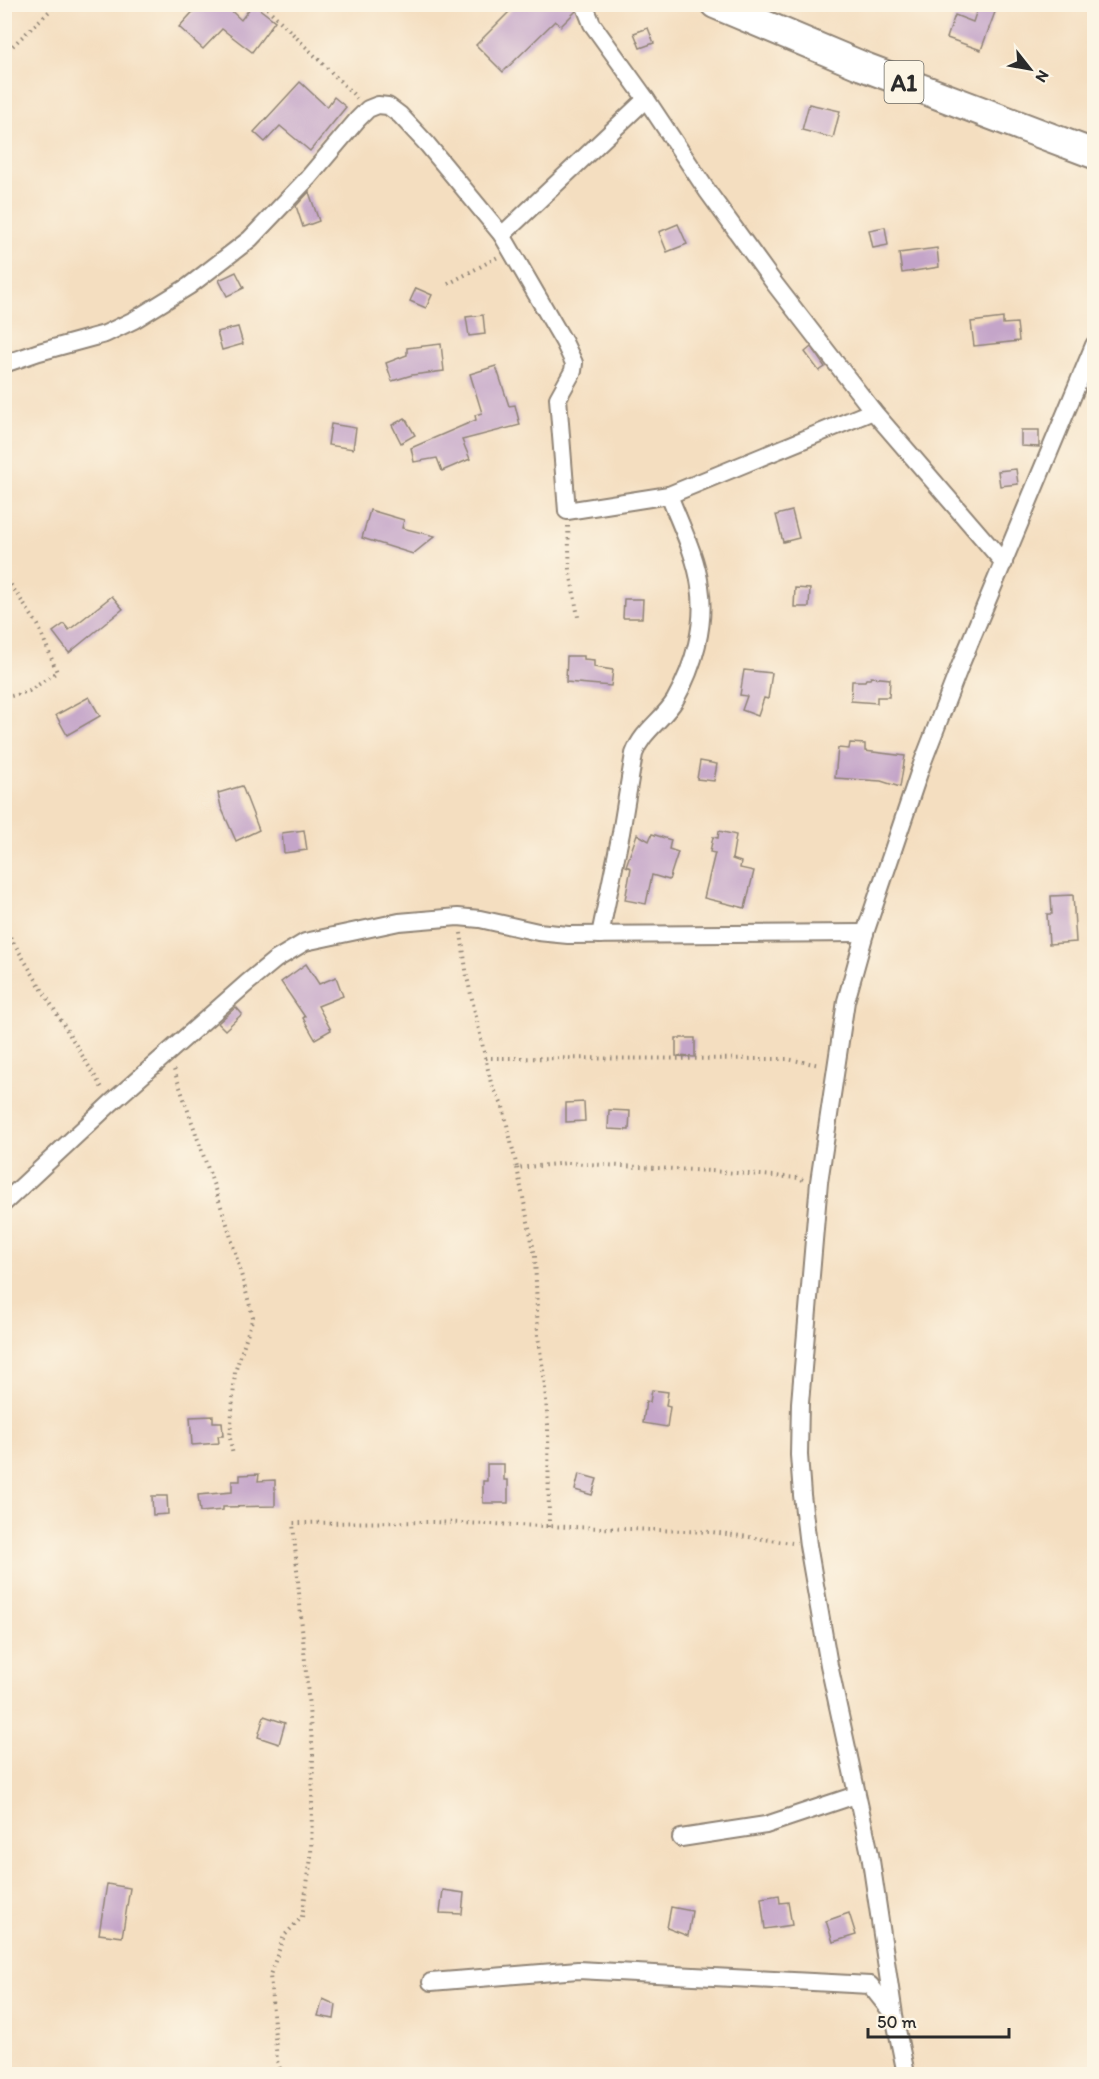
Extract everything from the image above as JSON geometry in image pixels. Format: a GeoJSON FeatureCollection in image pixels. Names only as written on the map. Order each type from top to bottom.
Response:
{"type":"FeatureCollection","features":[{"type":"Feature","properties":{"kind":"highway","name":"A1"},"geometry":{"type":"LineString","coordinates":[[715,4],[862,66],[1095,154]]}},
{"type":"Feature","properties":{"kind":"street"},"geometry":{"type":"LineString","coordinates":[[584,4],[592,24],[646,99],[708,192],[873,411],[1004,563]]}},
{"type":"Feature","properties":{"kind":"street"},"geometry":{"type":"LineString","coordinates":[[502,235],[646,99]]}},
{"type":"Feature","properties":{"kind":"street"},"geometry":{"type":"LineString","coordinates":[[4,364],[105,334],[134,320],[189,286],[250,239],[368,109],[378,105],[388,106],[400,115],[502,235],[512,249],[574,363],[573,371],[558,398],[567,511],[669,495],[873,411]]}},
{"type":"Feature","properties":{"kind":"street"},"geometry":{"type":"LineString","coordinates":[[906,2074],[894,2015],[870,1854],[829,1665],[808,1545],[799,1455],[800,1403],[819,1182],[846,1001],[865,933],[921,764],[1095,345]]}},
{"type":"Feature","properties":{"kind":"street"},"geometry":{"type":"LineString","coordinates":[[600,935],[621,833],[634,754],[638,742],[674,702],[687,675],[700,630],[700,586],[669,495]]}},
{"type":"Feature","properties":{"kind":"street"},"geometry":{"type":"LineString","coordinates":[[4,1203],[111,1103],[275,960],[305,942],[399,922],[458,917],[480,919],[538,932],[600,935],[865,933]]}},
{"type":"Feature","properties":{"kind":"street"},"geometry":{"type":"LineString","coordinates":[[681,1838],[766,1825],[856,1795]]}},
{"type":"Feature","properties":{"kind":"street"},"geometry":{"type":"LineString","coordinates":[[431,1982],[578,1970],[870,1985],[894,2015]]}},
{"type":"Feature","properties":{"kind":"path"},"geometry":{"type":"LineString","coordinates":[[4,54],[57,4]]}},
{"type":"Feature","properties":{"kind":"path"},"geometry":{"type":"LineString","coordinates":[[263,4],[368,109]]}},
{"type":"Feature","properties":{"kind":"path"},"geometry":{"type":"LineString","coordinates":[[448,284],[512,249]]}},
{"type":"Feature","properties":{"kind":"path"},"geometry":{"type":"LineString","coordinates":[[567,511],[570,571],[578,617]]}},
{"type":"Feature","properties":{"kind":"path"},"geometry":{"type":"LineString","coordinates":[[4,575],[38,625],[57,672],[29,691],[4,698]]}},
{"type":"Feature","properties":{"kind":"path"},"geometry":{"type":"LineString","coordinates":[[458,917],[467,977],[485,1058],[491,1083],[503,1107],[535,1256],[538,1336],[548,1425],[549,1527]]}},
{"type":"Feature","properties":{"kind":"path"},"geometry":{"type":"LineString","coordinates":[[4,927],[111,1103]]}},
{"type":"Feature","properties":{"kind":"path"},"geometry":{"type":"LineString","coordinates":[[168,1053],[228,1227],[253,1317],[235,1372],[230,1438],[233,1456]]}},
{"type":"Feature","properties":{"kind":"path"},"geometry":{"type":"LineString","coordinates":[[485,1058],[787,1059],[835,1068]]}},
{"type":"Feature","properties":{"kind":"path"},"geometry":{"type":"LineString","coordinates":[[517,1168],[568,1163],[592,1164],[711,1171],[799,1178],[806,1182],[819,1182]]}},
{"type":"Feature","properties":{"kind":"path"},"geometry":{"type":"LineString","coordinates":[[282,2074],[277,2061],[270,1975],[284,1936],[302,1917],[311,1858],[314,1754],[293,1523],[433,1522],[712,1532],[808,1545]]}},
{"type":"Feature","properties":{"kind":"building"},"geometry":{"type":"Polygon","coordinates":[[[200,4],[224,4],[241,20],[253,4],[275,21],[252,52],[222,29],[203,49],[179,27],[200,4]]]}},
{"type":"Feature","properties":{"kind":"building"},"geometry":{"type":"Polygon","coordinates":[[[517,4],[574,4],[576,11],[561,26],[555,21],[503,72],[476,45],[517,4]]]}},
{"type":"Feature","properties":{"kind":"building"},"geometry":{"type":"Polygon","coordinates":[[[979,4],[998,4],[981,50],[947,38],[955,15],[973,22],[979,4]]]}},
{"type":"Feature","properties":{"kind":"building"},"geometry":{"type":"Polygon","coordinates":[[[648,28],[654,43],[640,48],[634,33],[648,28]]]}},
{"type":"Feature","properties":{"kind":"building"},"geometry":{"type":"Polygon","coordinates":[[[300,82],[327,107],[334,97],[346,107],[310,151],[280,126],[265,142],[254,132],[300,82]]]}},
{"type":"Feature","properties":{"kind":"building"},"geometry":{"type":"Polygon","coordinates":[[[809,104],[840,111],[833,138],[802,130],[809,104]]]}},
{"type":"Feature","properties":{"kind":"building"},"geometry":{"type":"Polygon","coordinates":[[[309,192],[319,221],[303,227],[296,206],[309,192]]]}},
{"type":"Feature","properties":{"kind":"building"},"geometry":{"type":"Polygon","coordinates":[[[678,224],[687,244],[667,252],[659,232],[678,224]]]}},
{"type":"Feature","properties":{"kind":"building"},"geometry":{"type":"Polygon","coordinates":[[[885,227],[888,245],[873,248],[869,230],[885,227]]]}},
{"type":"Feature","properties":{"kind":"building"},"geometry":{"type":"Polygon","coordinates":[[[937,248],[939,267],[902,273],[899,253],[937,248]]]}},
{"type":"Feature","properties":{"kind":"building"},"geometry":{"type":"Polygon","coordinates":[[[236,272],[244,288],[227,296],[219,280],[236,272]]]}},
{"type":"Feature","properties":{"kind":"building"},"geometry":{"type":"Polygon","coordinates":[[[416,288],[432,295],[426,308],[410,301],[416,288]]]}},
{"type":"Feature","properties":{"kind":"building"},"geometry":{"type":"Polygon","coordinates":[[[483,315],[485,334],[469,336],[466,317],[483,315]]]}},
{"type":"Feature","properties":{"kind":"building"},"geometry":{"type":"Polygon","coordinates":[[[1003,318],[1003,324],[1017,323],[1019,341],[974,346],[971,322],[1003,318]]]}},
{"type":"Feature","properties":{"kind":"building"},"geometry":{"type":"Polygon","coordinates":[[[238,327],[243,344],[222,350],[217,332],[238,327]]]}},
{"type":"Feature","properties":{"kind":"building"},"geometry":{"type":"Polygon","coordinates":[[[441,344],[444,371],[412,375],[392,381],[386,363],[407,355],[407,348],[441,344]]]}},
{"type":"Feature","properties":{"kind":"building"},"geometry":{"type":"Polygon","coordinates":[[[811,347],[825,367],[819,371],[805,352],[811,347]]]}},
{"type":"Feature","properties":{"kind":"building"},"geometry":{"type":"Polygon","coordinates":[[[496,366],[509,406],[515,405],[520,425],[462,440],[470,459],[442,471],[437,458],[414,462],[411,448],[476,420],[475,415],[482,413],[470,374],[496,366]]]}},
{"type":"Feature","properties":{"kind":"building"},"geometry":{"type":"Polygon","coordinates":[[[405,418],[415,435],[401,443],[392,425],[405,418]]]}},
{"type":"Feature","properties":{"kind":"building"},"geometry":{"type":"Polygon","coordinates":[[[331,424],[356,428],[353,449],[328,445],[331,424]]]}},
{"type":"Feature","properties":{"kind":"building"},"geometry":{"type":"Polygon","coordinates":[[[1021,430],[1039,430],[1039,447],[1021,446],[1021,430]]]}},
{"type":"Feature","properties":{"kind":"building"},"geometry":{"type":"Polygon","coordinates":[[[1016,469],[1018,484],[1000,486],[998,471],[1016,469]]]}},
{"type":"Feature","properties":{"kind":"building"},"geometry":{"type":"Polygon","coordinates":[[[370,510],[404,520],[402,528],[435,536],[413,554],[362,538],[370,510]]]}},
{"type":"Feature","properties":{"kind":"building"},"geometry":{"type":"Polygon","coordinates":[[[792,511],[799,538],[783,542],[776,515],[792,511]]]}},
{"type":"Feature","properties":{"kind":"building"},"geometry":{"type":"Polygon","coordinates":[[[795,588],[810,589],[809,607],[794,607],[795,588]]]}},
{"type":"Feature","properties":{"kind":"building"},"geometry":{"type":"Polygon","coordinates":[[[112,596],[123,609],[69,653],[53,632],[64,624],[69,630],[112,596]]]}},
{"type":"Feature","properties":{"kind":"building"},"geometry":{"type":"Polygon","coordinates":[[[624,599],[643,599],[642,618],[623,618],[624,599]]]}},
{"type":"Feature","properties":{"kind":"building"},"geometry":{"type":"Polygon","coordinates":[[[567,656],[584,656],[584,659],[594,660],[594,667],[613,670],[611,686],[566,682],[567,656]]]}},
{"type":"Feature","properties":{"kind":"building"},"geometry":{"type":"Polygon","coordinates":[[[744,670],[772,673],[768,699],[764,698],[758,716],[742,710],[747,696],[740,695],[744,670]]]}},
{"type":"Feature","properties":{"kind":"building"},"geometry":{"type":"Polygon","coordinates":[[[871,677],[890,679],[889,697],[877,697],[877,703],[851,701],[852,681],[865,681],[871,677]]]}},
{"type":"Feature","properties":{"kind":"building"},"geometry":{"type":"Polygon","coordinates":[[[89,697],[100,716],[67,735],[56,715],[89,697]]]}},
{"type":"Feature","properties":{"kind":"building"},"geometry":{"type":"Polygon","coordinates":[[[850,743],[865,744],[865,751],[905,756],[900,787],[881,781],[835,778],[838,748],[849,749],[850,743]]]}},
{"type":"Feature","properties":{"kind":"building"},"geometry":{"type":"Polygon","coordinates":[[[700,761],[717,764],[714,781],[697,779],[700,761]]]}},
{"type":"Feature","properties":{"kind":"building"},"geometry":{"type":"Polygon","coordinates":[[[242,786],[259,830],[236,841],[221,807],[218,793],[242,786]]]}},
{"type":"Feature","properties":{"kind":"building"},"geometry":{"type":"Polygon","coordinates":[[[304,830],[307,850],[284,853],[282,833],[304,830]]]}},
{"type":"Feature","properties":{"kind":"building"},"geometry":{"type":"Polygon","coordinates":[[[719,831],[736,835],[732,859],[741,862],[740,868],[754,871],[745,908],[704,898],[715,853],[710,852],[713,837],[718,838],[719,831]]]}},
{"type":"Feature","properties":{"kind":"building"},"geometry":{"type":"Polygon","coordinates":[[[637,834],[649,841],[652,834],[671,840],[669,849],[678,852],[669,880],[652,875],[646,904],[625,900],[631,868],[626,866],[637,834]]]}},
{"type":"Feature","properties":{"kind":"building"},"geometry":{"type":"Polygon","coordinates":[[[1073,895],[1076,942],[1049,944],[1047,914],[1052,914],[1051,896],[1073,895]]]}},
{"type":"Feature","properties":{"kind":"building"},"geometry":{"type":"Polygon","coordinates":[[[306,964],[319,984],[336,977],[343,996],[318,1006],[331,1030],[315,1039],[303,1018],[305,1017],[281,982],[306,964]]]}},
{"type":"Feature","properties":{"kind":"building"},"geometry":{"type":"Polygon","coordinates":[[[236,1007],[242,1014],[225,1030],[218,1023],[236,1007]]]}},
{"type":"Feature","properties":{"kind":"building"},"geometry":{"type":"Polygon","coordinates":[[[676,1038],[695,1038],[695,1057],[676,1056],[676,1038]]]}},
{"type":"Feature","properties":{"kind":"building"},"geometry":{"type":"Polygon","coordinates":[[[584,1102],[585,1121],[566,1122],[566,1103],[584,1102]]]}},
{"type":"Feature","properties":{"kind":"building"},"geometry":{"type":"Polygon","coordinates":[[[609,1110],[630,1111],[629,1130],[608,1129],[609,1110]]]}},
{"type":"Feature","properties":{"kind":"building"},"geometry":{"type":"Polygon","coordinates":[[[652,1390],[668,1392],[666,1406],[670,1407],[667,1427],[643,1423],[646,1401],[650,1402],[652,1390]]]}},
{"type":"Feature","properties":{"kind":"building"},"geometry":{"type":"Polygon","coordinates":[[[213,1416],[213,1422],[222,1422],[223,1436],[218,1436],[219,1443],[192,1445],[190,1417],[213,1416]]]}},
{"type":"Feature","properties":{"kind":"building"},"geometry":{"type":"Polygon","coordinates":[[[487,1464],[504,1464],[504,1480],[508,1480],[508,1503],[483,1503],[483,1481],[487,1481],[487,1464]]]}},
{"type":"Feature","properties":{"kind":"building"},"geometry":{"type":"Polygon","coordinates":[[[259,1474],[258,1481],[275,1480],[275,1506],[223,1507],[223,1510],[200,1512],[198,1495],[232,1492],[232,1481],[240,1481],[240,1475],[259,1474]]]}},
{"type":"Feature","properties":{"kind":"building"},"geometry":{"type":"Polygon","coordinates":[[[579,1474],[597,1479],[592,1495],[575,1490],[579,1474]]]}},
{"type":"Feature","properties":{"kind":"building"},"geometry":{"type":"Polygon","coordinates":[[[152,1496],[167,1496],[168,1514],[153,1515],[152,1496]]]}},
{"type":"Feature","properties":{"kind":"building"},"geometry":{"type":"Polygon","coordinates":[[[264,1716],[285,1723],[279,1744],[258,1737],[264,1716]]]}},
{"type":"Feature","properties":{"kind":"building"},"geometry":{"type":"Polygon","coordinates":[[[107,1884],[130,1888],[122,1937],[99,1934],[107,1884]]]}},
{"type":"Feature","properties":{"kind":"building"},"geometry":{"type":"Polygon","coordinates":[[[443,1890],[464,1893],[462,1914],[440,1913],[443,1890]]]}},
{"type":"Feature","properties":{"kind":"building"},"geometry":{"type":"Polygon","coordinates":[[[779,1895],[780,1903],[788,1902],[792,1925],[765,1929],[761,1898],[779,1895]]]}},
{"type":"Feature","properties":{"kind":"building"},"geometry":{"type":"Polygon","coordinates":[[[671,1907],[692,1911],[688,1936],[667,1928],[671,1907]]]}},
{"type":"Feature","properties":{"kind":"building"},"geometry":{"type":"Polygon","coordinates":[[[849,1913],[856,1935],[833,1942],[826,1921],[849,1913]]]}},
{"type":"Feature","properties":{"kind":"building"},"geometry":{"type":"Polygon","coordinates":[[[323,1999],[336,2005],[334,2019],[318,2016],[323,1999]]]}}]}
